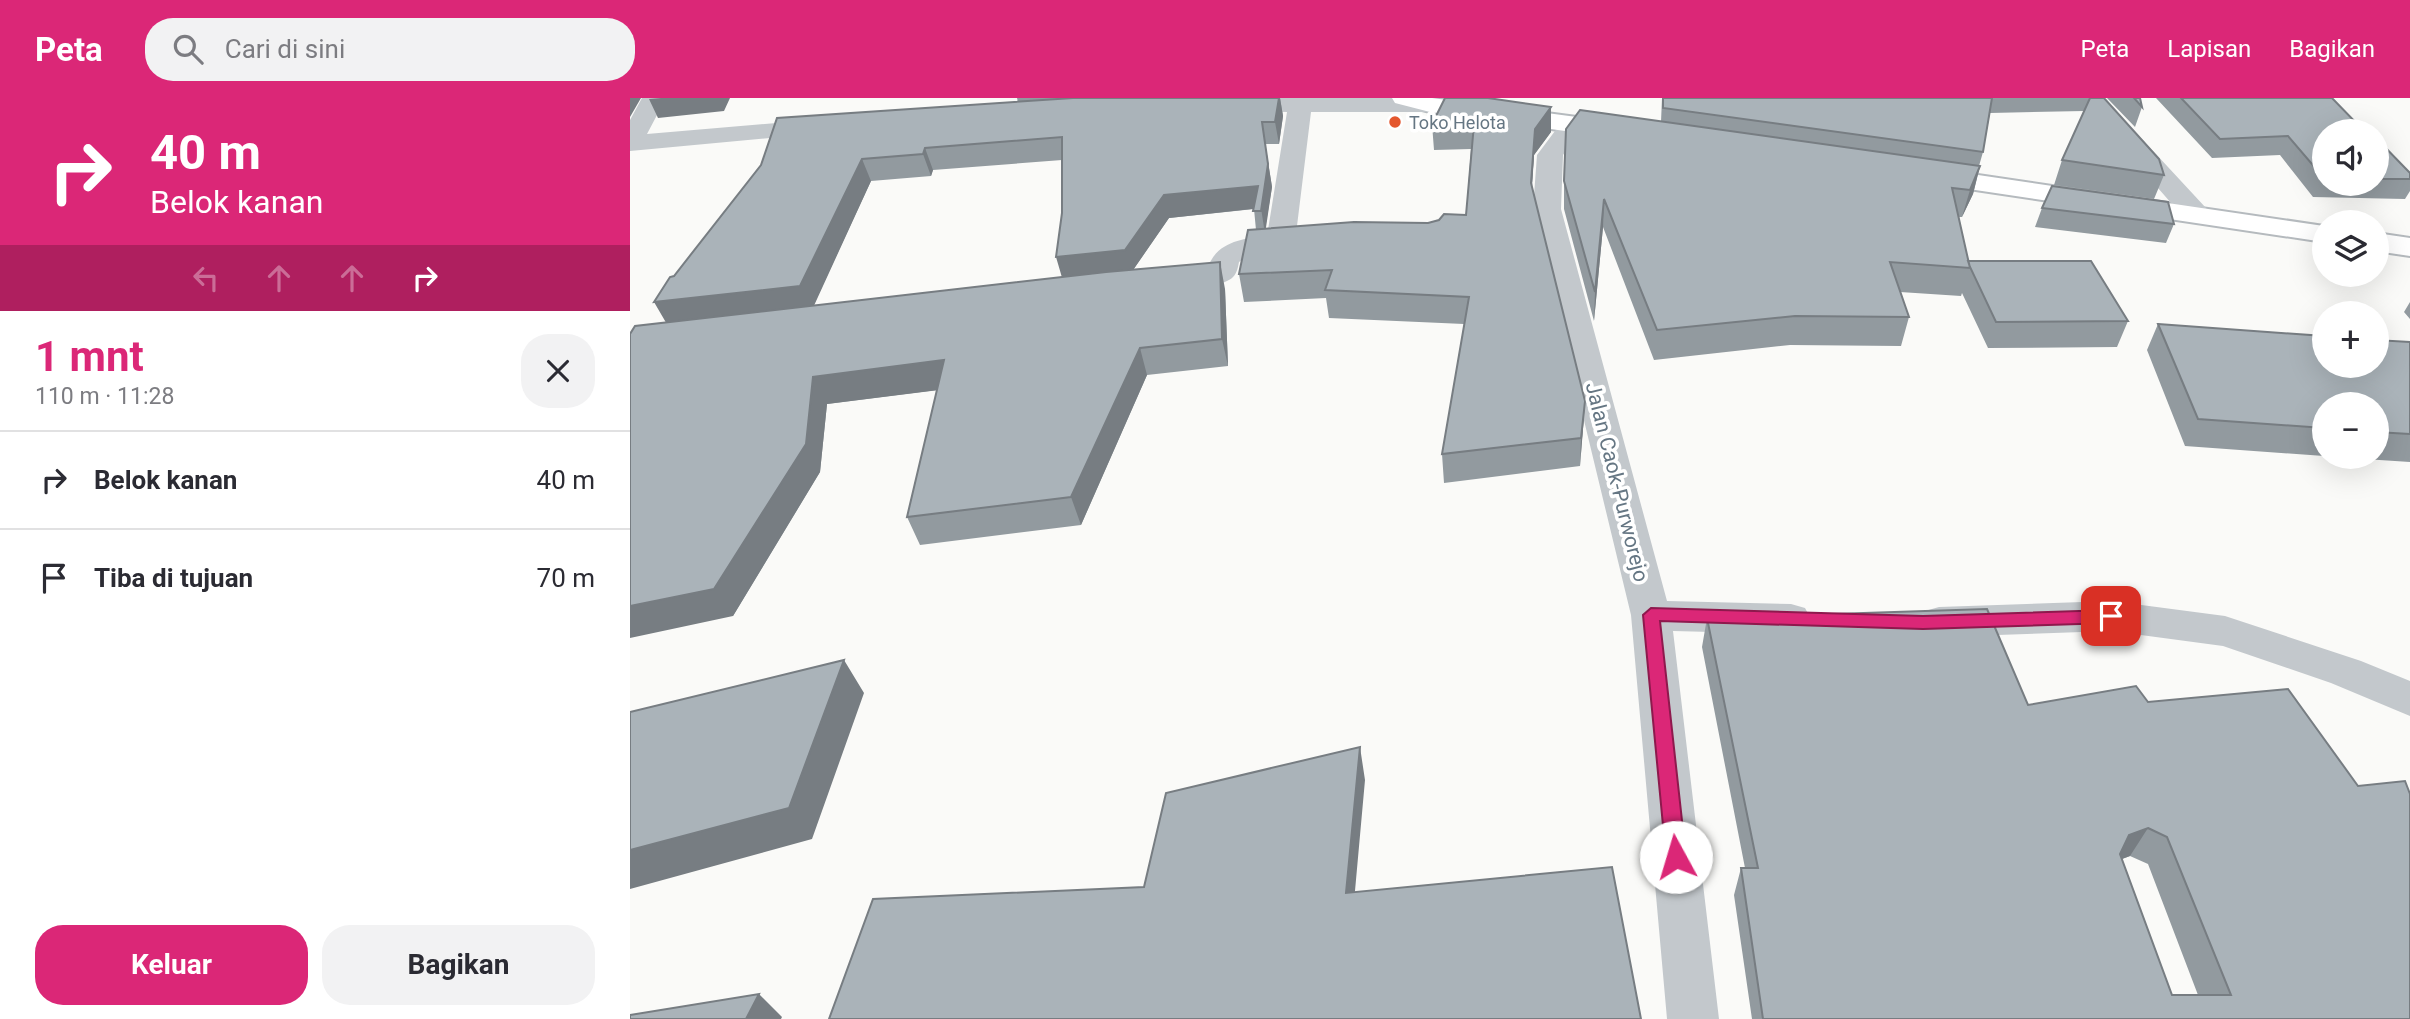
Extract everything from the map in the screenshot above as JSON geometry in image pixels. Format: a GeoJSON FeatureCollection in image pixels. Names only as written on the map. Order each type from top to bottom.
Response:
{"type":"FeatureCollection","features":[{"type":"Feature","properties":{"kind":"main road"},"geometry":{"type":"LineString","coordinates":[[1404,98],[1430,105],[1642,134]]}},
{"type":"Feature","properties":{"kind":"main road"},"geometry":{"type":"LineString","coordinates":[[1905,172],[2312,232]]}},
{"type":"Feature","properties":{"kind":"main road"},"geometry":{"type":"LineString","coordinates":[[2389,244],[2410,247]]}},
{"type":"Feature","properties":{"kind":"street"},"geometry":{"type":"LineString","coordinates":[[654,98],[630,143],[770,143],[789,128],[851,124]]}},
{"type":"Feature","properties":{"kind":"street"},"geometry":{"type":"LineString","coordinates":[[2091,98],[2196,214]]}},
{"type":"Feature","properties":{"kind":"street"},"geometry":{"type":"LineString","coordinates":[[1280,244],[1300,104]]}},
{"type":"Feature","properties":{"kind":"street"},"geometry":{"type":"LineString","coordinates":[[1202,105],[1430,105]]}},
{"type":"Feature","properties":{"kind":"street","name":"Jalan Caok-Purworejo"},"geometry":{"type":"LineString","coordinates":[[1573,124],[1550,155],[1547,209],[1651,615],[1693,1019]]}},
{"type":"Feature","properties":{"kind":"street"},"geometry":{"type":"LineString","coordinates":[[1142,284],[1217,275],[1222,272],[1223,264],[1236,250],[1333,239]]}},
{"type":"Feature","properties":{"kind":"street"},"geometry":{"type":"LineString","coordinates":[[1651,615],[1828,620]]}},
{"type":"Feature","properties":{"kind":"street"},"geometry":{"type":"LineString","coordinates":[[1909,622],[2111,616],[2225,631],[2346,672],[2410,699]]}},
{"type":"Feature","properties":{"kind":"building"},"geometry":{"type":"Polygon","coordinates":[[[1073,98],[1279,98],[1275,122],[1262,122],[1268,164],[1261,211],[1253,211],[1258,186],[1164,195],[1125,250],[1056,257],[1062,213],[1062,137],[925,148],[923,154],[862,159],[800,286],[654,302],[670,277],[674,276],[761,165],[777,118],[1073,98]]]}},
{"type":"Feature","properties":{"kind":"building"},"geometry":{"type":"Polygon","coordinates":[[[1445,98],[1488,98],[1551,107],[1535,129],[1531,183],[1585,401],[1581,438],[1442,454],[1469,297],[1325,290],[1332,270],[1239,274],[1248,230],[1354,222],[1428,223],[1439,220],[1444,214],[1466,215],[1474,124],[1432,124],[1445,98]]]}},
{"type":"Feature","properties":{"kind":"building"},"geometry":{"type":"Polygon","coordinates":[[[1663,98],[1992,98],[1983,152],[1663,108],[1663,98]]]}},
{"type":"Feature","properties":{"kind":"building"},"geometry":{"type":"Polygon","coordinates":[[[2090,98],[2104,98],[2159,159],[2164,175],[2062,160],[2090,98]]]}},
{"type":"Feature","properties":{"kind":"building"},"geometry":{"type":"Polygon","coordinates":[[[2181,98],[2332,98],[2352,119],[2312,119],[2312,164],[2288,136],[2220,139],[2181,98]]]}},
{"type":"Feature","properties":{"kind":"building"},"geometry":{"type":"Polygon","coordinates":[[[1580,110],[1980,166],[1970,190],[1952,188],[1970,268],[1890,262],[1909,317],[1795,316],[1657,330],[1604,199],[1595,292],[1564,181],[1566,129],[1580,110]]]}},
{"type":"Feature","properties":{"kind":"building"},"geometry":{"type":"Polygon","coordinates":[[[2389,151],[2410,173],[2410,179],[2389,179],[2389,151]]]}},
{"type":"Feature","properties":{"kind":"building"},"geometry":{"type":"Polygon","coordinates":[[[2052,186],[2168,202],[2174,224],[2042,208],[2052,186]]]}},
{"type":"Feature","properties":{"kind":"building"},"geometry":{"type":"Polygon","coordinates":[[[1968,261],[2091,261],[2128,321],[1996,322],[1968,261]]]}},
{"type":"Feature","properties":{"kind":"building"},"geometry":{"type":"Polygon","coordinates":[[[1220,262],[1222,339],[1140,348],[1071,497],[907,517],[944,360],[813,377],[806,444],[714,589],[630,606],[630,334],[635,326],[1106,272],[1220,262]]]}},
{"type":"Feature","properties":{"kind":"building"},"geometry":{"type":"Polygon","coordinates":[[[2158,324],[2312,335],[2312,378],[2389,378],[2389,341],[2410,342],[2410,434],[2389,433],[2389,392],[2312,392],[2312,427],[2198,419],[2158,324]]]}},
{"type":"Feature","properties":{"kind":"building"},"geometry":{"type":"Polygon","coordinates":[[[1987,609],[2028,705],[2136,686],[2148,702],[2288,689],[2358,786],[2405,781],[2410,794],[2410,1019],[1763,1019],[1741,868],[1758,868],[1707,618],[1987,609]],[[2148,828],[2129,835],[2120,854],[2172,995],[2231,995],[2167,837],[2148,828]]]}},
{"type":"Feature","properties":{"kind":"building"},"geometry":{"type":"Polygon","coordinates":[[[844,660],[789,808],[630,850],[630,712],[844,660]]]}},
{"type":"Feature","properties":{"kind":"building"},"geometry":{"type":"Polygon","coordinates":[[[1360,747],[1346,893],[1612,867],[1641,1019],[829,1019],[873,899],[1144,887],[1166,793],[1360,747]]]}},
{"type":"Feature","properties":{"kind":"building"},"geometry":{"type":"Polygon","coordinates":[[[759,994],[746,1019],[630,1019],[630,1015],[759,994]]]}},
{"type":"Feature","properties":{"kind":"place","name":"Toko Helota"},"geometry":{"type":"Point","coordinates":[1395,122]}},
{"type":"Feature","properties":{"kind":"route"},"geometry":{"type":"LineString","coordinates":[[1676,857],[1651,615],[1923,622],[2111,616]]}}]}
